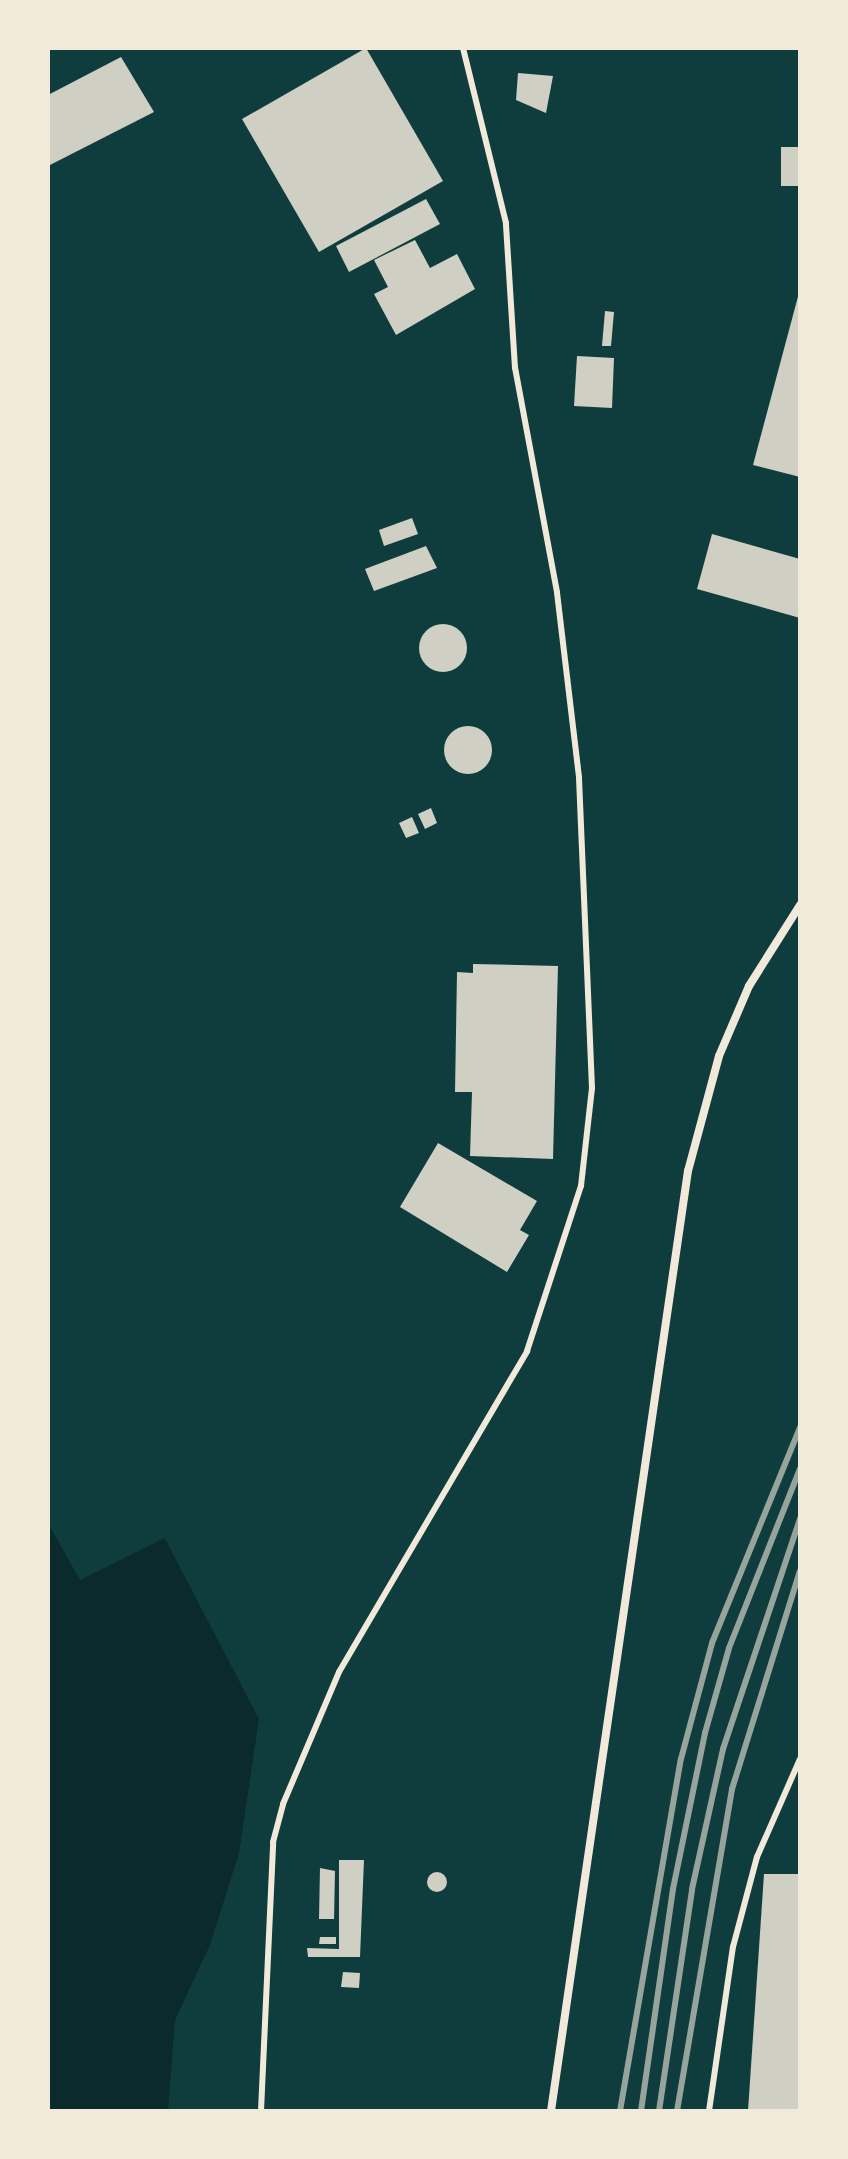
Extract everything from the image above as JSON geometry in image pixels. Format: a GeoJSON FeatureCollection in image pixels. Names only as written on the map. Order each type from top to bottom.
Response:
{"type":"FeatureCollection","features":[{"type":"Feature","properties":{"kind":"street"},"geometry":{"type":"LineString","coordinates":[[551,2111],[688,1171],[725,1042],[749,986],[800,905]]}},
{"type":"Feature","properties":{"kind":"lane"},"geometry":{"type":"LineString","coordinates":[[261,2111],[273,1842],[283,1804],[339,1672],[527,1351],[581,1186],[592,1088],[579,777],[559,607],[515,368],[506,223],[463,48]]}},
{"type":"Feature","properties":{"kind":"lane"},"geometry":{"type":"LineString","coordinates":[[709,2111],[733,1947],[757,1857],[800,1759]]}},
{"type":"Feature","properties":{"kind":"water"},"geometry":{"type":"Polygon","coordinates":[[[48,1401],[113,1519],[161,1531],[259,1719],[239,1853],[210,1945],[175,2020],[168,2111],[48,2111],[48,1401]]]}},
{"type":"Feature","properties":{"kind":"pier"},"geometry":{"type":"Polygon","coordinates":[[[48,1397],[116,1515],[160,1527],[167,1537],[80,1580],[48,1523],[48,1397]]]}},
{"type":"Feature","properties":{"kind":"building"},"geometry":{"type":"Polygon","coordinates":[[[366,48],[443,181],[319,252],[242,119],[366,48]]]}},
{"type":"Feature","properties":{"kind":"building"},"geometry":{"type":"Polygon","coordinates":[[[121,57],[154,112],[48,166],[48,95],[121,57]]]}},
{"type":"Feature","properties":{"kind":"building"},"geometry":{"type":"Polygon","coordinates":[[[518,73],[553,76],[546,113],[516,100],[518,73]]]}},
{"type":"Feature","properties":{"kind":"building"},"geometry":{"type":"Polygon","coordinates":[[[781,147],[799,147],[800,186],[781,186],[781,147]]]}},
{"type":"Feature","properties":{"kind":"building"},"geometry":{"type":"Polygon","coordinates":[[[426,199],[440,224],[349,272],[336,246],[426,199]]]}},
{"type":"Feature","properties":{"kind":"building"},"geometry":{"type":"Polygon","coordinates":[[[415,240],[430,268],[457,254],[475,289],[396,335],[374,294],[388,287],[374,260],[415,240]]]}},
{"type":"Feature","properties":{"kind":"building"},"geometry":{"type":"Polygon","coordinates":[[[800,289],[800,477],[753,465],[800,289]]]}},
{"type":"Feature","properties":{"kind":"building"},"geometry":{"type":"Polygon","coordinates":[[[605,311],[614,312],[611,346],[602,346],[605,311]]]}},
{"type":"Feature","properties":{"kind":"building"},"geometry":{"type":"Polygon","coordinates":[[[577,356],[614,358],[612,408],[574,406],[577,356]]]}},
{"type":"Feature","properties":{"kind":"building"},"geometry":{"type":"Polygon","coordinates":[[[412,518],[418,534],[384,546],[379,530],[412,518]]]}},
{"type":"Feature","properties":{"kind":"building"},"geometry":{"type":"Polygon","coordinates":[[[712,534],[800,559],[800,618],[697,589],[712,534]]]}},
{"type":"Feature","properties":{"kind":"building"},"geometry":{"type":"Polygon","coordinates":[[[426,546],[437,568],[374,591],[365,569],[426,546]]]}},
{"type":"Feature","properties":{"kind":"building"},"geometry":{"type":"Polygon","coordinates":[[[443,624],[460,631],[467,648],[460,665],[443,672],[426,665],[419,648],[426,631],[443,624]]]}},
{"type":"Feature","properties":{"kind":"building"},"geometry":{"type":"Polygon","coordinates":[[[468,726],[485,733],[492,750],[485,767],[468,774],[451,767],[444,750],[451,733],[468,726]]]}},
{"type":"Feature","properties":{"kind":"building"},"geometry":{"type":"Polygon","coordinates":[[[431,808],[437,823],[425,829],[418,814],[431,808]]]}},
{"type":"Feature","properties":{"kind":"building"},"geometry":{"type":"Polygon","coordinates":[[[412,817],[419,833],[406,838],[399,823],[412,817]]]}},
{"type":"Feature","properties":{"kind":"building"},"geometry":{"type":"Polygon","coordinates":[[[473,964],[558,966],[553,1159],[470,1156],[472,1092],[455,1092],[457,972],[473,973],[473,964]]]}},
{"type":"Feature","properties":{"kind":"building"},"geometry":{"type":"Polygon","coordinates":[[[438,1143],[537,1201],[520,1230],[529,1235],[507,1272],[400,1207],[438,1143]]]}},
{"type":"Feature","properties":{"kind":"building"},"geometry":{"type":"Polygon","coordinates":[[[339,1860],[364,1860],[360,1957],[308,1957],[307,1948],[339,1949],[339,1860]]]}},
{"type":"Feature","properties":{"kind":"building"},"geometry":{"type":"Polygon","coordinates":[[[320,1868],[335,1871],[334,1919],[319,1919],[320,1868]]]}},
{"type":"Feature","properties":{"kind":"building"},"geometry":{"type":"Polygon","coordinates":[[[437,1872],[444,1875],[447,1882],[444,1889],[437,1892],[430,1889],[427,1882],[430,1875],[437,1872]]]}},
{"type":"Feature","properties":{"kind":"building"},"geometry":{"type":"Polygon","coordinates":[[[764,1874],[800,1874],[800,2111],[748,2111],[764,1874]]]}},
{"type":"Feature","properties":{"kind":"building"},"geometry":{"type":"Polygon","coordinates":[[[320,1937],[336,1937],[336,1944],[319,1944],[320,1937]]]}},
{"type":"Feature","properties":{"kind":"building"},"geometry":{"type":"Polygon","coordinates":[[[343,1972],[360,1973],[359,1988],[341,1987],[343,1972]]]}},
{"type":"Feature","properties":{"kind":"railway"},"geometry":{"type":"LineString","coordinates":[[620,2111],[681,1759],[712,1643],[800,1427]]}},
{"type":"Feature","properties":{"kind":"railway"},"geometry":{"type":"LineString","coordinates":[[641,2111],[673,1889],[705,1733],[729,1648],[800,1469]]}},
{"type":"Feature","properties":{"kind":"railway"},"geometry":{"type":"LineString","coordinates":[[659,2111],[692,1889],[723,1749],[800,1519]]}},
{"type":"Feature","properties":{"kind":"railway"},"geometry":{"type":"LineString","coordinates":[[677,2111],[732,1789],[800,1571]]}}]}
